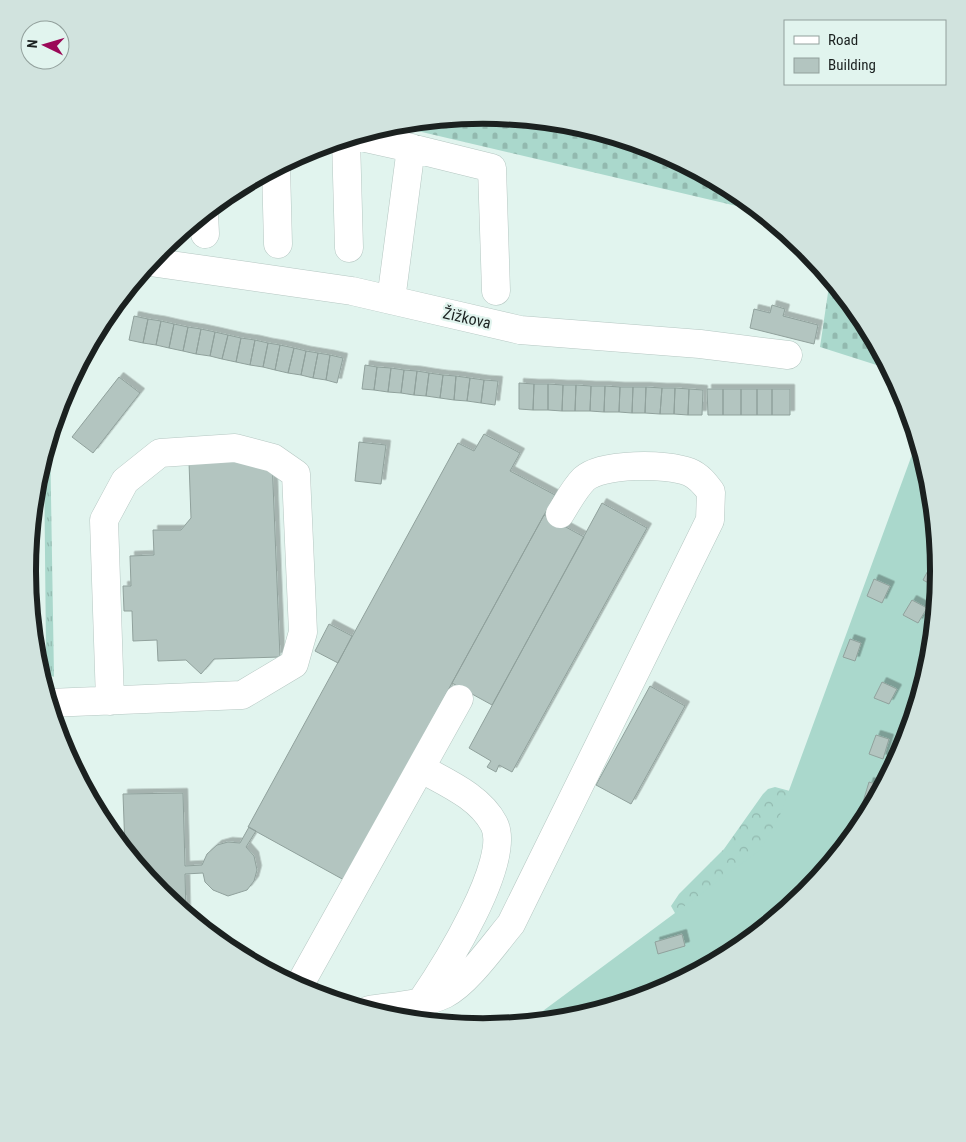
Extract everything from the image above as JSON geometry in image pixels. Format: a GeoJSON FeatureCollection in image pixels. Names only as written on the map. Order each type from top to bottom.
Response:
{"type":"FeatureCollection","features":[{"type":"Feature","properties":{"kind":"street"},"geometry":{"type":"LineString","coordinates":[[369,139],[492,168],[496,291]]}},
{"type":"Feature","properties":{"kind":"street"},"geometry":{"type":"LineString","coordinates":[[346,146],[349,248]]}},
{"type":"Feature","properties":{"kind":"street"},"geometry":{"type":"LineString","coordinates":[[391,300],[411,148]]}},
{"type":"Feature","properties":{"kind":"street"},"geometry":{"type":"LineString","coordinates":[[276,175],[278,244]]}},
{"type":"Feature","properties":{"kind":"street","name":"Žižkova"},"geometry":{"type":"LineString","coordinates":[[159,263],[352,291],[520,330],[700,344],[788,355]]}},
{"type":"Feature","properties":{"kind":"street"},"geometry":{"type":"LineString","coordinates":[[56,703],[110,701],[242,695],[294,664],[303,632],[296,474],[273,458],[236,448],[160,453],[125,481],[104,520],[110,701]]}},
{"type":"Feature","properties":{"kind":"street"},"geometry":{"type":"LineString","coordinates":[[387,1007],[421,1002],[446,994],[474,969],[512,924],[710,520],[712,508],[711,492],[702,480],[689,472],[673,468],[617,467],[585,478],[560,514]]}},
{"type":"Feature","properties":{"kind":"street"},"geometry":{"type":"LineString","coordinates":[[303,980],[422,769],[459,699]]}},
{"type":"Feature","properties":{"kind":"street"},"geometry":{"type":"LineString","coordinates":[[421,1002],[444,968],[492,874],[498,848],[494,824],[477,803],[422,769]]}},
{"type":"Feature","properties":{"kind":"green space"},"geometry":{"type":"Polygon","coordinates":[[[454,125],[512,125],[541,128],[599,139],[654,158],[681,170],[741,207],[413,130],[454,125]]]}},
{"type":"Feature","properties":{"kind":"green space"},"geometry":{"type":"Polygon","coordinates":[[[829,288],[854,323],[880,366],[820,347],[829,288]]]}},
{"type":"Feature","properties":{"kind":"green space"},"geometry":{"type":"Polygon","coordinates":[[[914,450],[926,513],[929,542],[929,600],[926,629],[915,687],[896,742],[884,769],[854,819],[819,866],[778,907],[706,958],[681,972],[627,994],[599,1003],[538,1014],[760,850],[780,815],[914,450]]]}},
{"type":"Feature","properties":{"kind":"green space"},"geometry":{"type":"Polygon","coordinates":[[[50,458],[54,677],[48,674],[46,662],[44,488],[50,458]]]}},
{"type":"Feature","properties":{"kind":"green space"},"geometry":{"type":"Polygon","coordinates":[[[775,787],[801,794],[818,805],[680,922],[671,906],[679,894],[724,849],[763,794],[768,789],[775,787]]]}},
{"type":"Feature","properties":{"kind":"building"},"geometry":{"type":"Polygon","coordinates":[[[772,305],[785,309],[783,316],[818,325],[814,344],[750,328],[754,309],[770,313],[772,305]]]}},
{"type":"Feature","properties":{"kind":"building"},"geometry":{"type":"Polygon","coordinates":[[[134,316],[148,319],[143,343],[129,340],[134,316]]]}},
{"type":"Feature","properties":{"kind":"building"},"geometry":{"type":"Polygon","coordinates":[[[148,319],[161,321],[156,345],[143,343],[148,319]]]}},
{"type":"Feature","properties":{"kind":"building"},"geometry":{"type":"Polygon","coordinates":[[[161,321],[174,324],[169,348],[156,345],[161,321]]]}},
{"type":"Feature","properties":{"kind":"building"},"geometry":{"type":"Polygon","coordinates":[[[174,324],[188,327],[183,351],[169,348],[174,324]]]}},
{"type":"Feature","properties":{"kind":"building"},"geometry":{"type":"Polygon","coordinates":[[[188,327],[201,329],[196,354],[183,351],[188,327]]]}},
{"type":"Feature","properties":{"kind":"building"},"geometry":{"type":"Polygon","coordinates":[[[201,329],[215,332],[210,356],[196,354],[201,329]]]}},
{"type":"Feature","properties":{"kind":"building"},"geometry":{"type":"Polygon","coordinates":[[[215,332],[228,335],[222,359],[210,356],[215,332]]]}},
{"type":"Feature","properties":{"kind":"building"},"geometry":{"type":"Polygon","coordinates":[[[228,335],[241,338],[236,362],[222,359],[228,335]]]}},
{"type":"Feature","properties":{"kind":"building"},"geometry":{"type":"Polygon","coordinates":[[[241,338],[255,340],[250,365],[236,362],[241,338]]]}},
{"type":"Feature","properties":{"kind":"building"},"geometry":{"type":"Polygon","coordinates":[[[255,340],[268,343],[263,367],[250,365],[255,340]]]}},
{"type":"Feature","properties":{"kind":"building"},"geometry":{"type":"Polygon","coordinates":[[[268,343],[280,345],[275,370],[263,367],[268,343]]]}},
{"type":"Feature","properties":{"kind":"building"},"geometry":{"type":"Polygon","coordinates":[[[280,345],[294,348],[288,373],[275,370],[280,345]]]}},
{"type":"Feature","properties":{"kind":"building"},"geometry":{"type":"Polygon","coordinates":[[[294,348],[306,351],[301,375],[288,373],[294,348]]]}},
{"type":"Feature","properties":{"kind":"building"},"geometry":{"type":"Polygon","coordinates":[[[306,351],[318,353],[313,378],[301,375],[306,351]]]}},
{"type":"Feature","properties":{"kind":"building"},"geometry":{"type":"Polygon","coordinates":[[[318,353],[330,355],[326,380],[313,378],[318,353]]]}},
{"type":"Feature","properties":{"kind":"building"},"geometry":{"type":"Polygon","coordinates":[[[330,355],[343,358],[337,383],[326,380],[330,355]]]}},
{"type":"Feature","properties":{"kind":"building"},"geometry":{"type":"Polygon","coordinates":[[[365,365],[377,367],[374,390],[362,389],[365,365]]]}},
{"type":"Feature","properties":{"kind":"building"},"geometry":{"type":"Polygon","coordinates":[[[377,367],[391,368],[388,392],[374,390],[377,367]]]}},
{"type":"Feature","properties":{"kind":"building"},"geometry":{"type":"Polygon","coordinates":[[[391,368],[404,370],[401,393],[388,392],[391,368]]]}},
{"type":"Feature","properties":{"kind":"building"},"geometry":{"type":"Polygon","coordinates":[[[404,370],[417,371],[414,395],[401,393],[404,370]]]}},
{"type":"Feature","properties":{"kind":"building"},"geometry":{"type":"Polygon","coordinates":[[[417,371],[429,373],[426,396],[414,395],[417,371]]]}},
{"type":"Feature","properties":{"kind":"building"},"geometry":{"type":"Polygon","coordinates":[[[429,373],[443,375],[440,398],[426,396],[429,373]]]}},
{"type":"Feature","properties":{"kind":"building"},"geometry":{"type":"Polygon","coordinates":[[[443,375],[456,376],[454,400],[440,398],[443,375]]]}},
{"type":"Feature","properties":{"kind":"building"},"geometry":{"type":"Polygon","coordinates":[[[456,376],[470,378],[467,401],[454,400],[456,376]]]}},
{"type":"Feature","properties":{"kind":"building"},"geometry":{"type":"Polygon","coordinates":[[[119,377],[140,393],[93,453],[72,437],[119,377]]]}},
{"type":"Feature","properties":{"kind":"building"},"geometry":{"type":"Polygon","coordinates":[[[470,378],[484,380],[481,403],[467,401],[470,378]]]}},
{"type":"Feature","properties":{"kind":"building"},"geometry":{"type":"Polygon","coordinates":[[[484,380],[498,381],[495,405],[481,403],[484,380]]]}},
{"type":"Feature","properties":{"kind":"building"},"geometry":{"type":"Polygon","coordinates":[[[519,383],[534,384],[533,410],[519,409],[519,383]]]}},
{"type":"Feature","properties":{"kind":"building"},"geometry":{"type":"Polygon","coordinates":[[[534,384],[548,384],[548,410],[533,410],[534,384]]]}},
{"type":"Feature","properties":{"kind":"building"},"geometry":{"type":"Polygon","coordinates":[[[548,384],[563,385],[562,411],[548,410],[548,384]]]}},
{"type":"Feature","properties":{"kind":"building"},"geometry":{"type":"Polygon","coordinates":[[[563,385],[576,385],[575,411],[562,411],[563,385]]]}},
{"type":"Feature","properties":{"kind":"building"},"geometry":{"type":"Polygon","coordinates":[[[576,385],[591,386],[590,411],[575,411],[576,385]]]}},
{"type":"Feature","properties":{"kind":"building"},"geometry":{"type":"Polygon","coordinates":[[[591,386],[605,386],[604,412],[590,411],[591,386]]]}},
{"type":"Feature","properties":{"kind":"building"},"geometry":{"type":"Polygon","coordinates":[[[605,386],[620,387],[619,412],[604,412],[605,386]]]}},
{"type":"Feature","properties":{"kind":"building"},"geometry":{"type":"Polygon","coordinates":[[[620,387],[633,387],[632,413],[619,412],[620,387]]]}},
{"type":"Feature","properties":{"kind":"building"},"geometry":{"type":"Polygon","coordinates":[[[633,387],[646,387],[645,413],[632,413],[633,387]]]}},
{"type":"Feature","properties":{"kind":"building"},"geometry":{"type":"Polygon","coordinates":[[[646,387],[662,388],[660,414],[645,413],[646,387]]]}},
{"type":"Feature","properties":{"kind":"building"},"geometry":{"type":"Polygon","coordinates":[[[662,388],[675,388],[674,414],[660,414],[662,388]]]}},
{"type":"Feature","properties":{"kind":"building"},"geometry":{"type":"Polygon","coordinates":[[[675,388],[689,389],[688,415],[674,414],[675,388]]]}},
{"type":"Feature","properties":{"kind":"building"},"geometry":{"type":"Polygon","coordinates":[[[689,389],[703,390],[702,415],[688,415],[689,389]]]}},
{"type":"Feature","properties":{"kind":"building"},"geometry":{"type":"Polygon","coordinates":[[[707,389],[723,389],[723,415],[708,415],[707,389]]]}},
{"type":"Feature","properties":{"kind":"building"},"geometry":{"type":"Polygon","coordinates":[[[723,389],[741,389],[741,415],[723,415],[723,389]]]}},
{"type":"Feature","properties":{"kind":"building"},"geometry":{"type":"Polygon","coordinates":[[[741,389],[757,389],[757,415],[741,415],[741,389]]]}},
{"type":"Feature","properties":{"kind":"building"},"geometry":{"type":"Polygon","coordinates":[[[757,389],[772,389],[772,415],[757,415],[757,389]]]}},
{"type":"Feature","properties":{"kind":"building"},"geometry":{"type":"Polygon","coordinates":[[[772,389],[790,389],[790,415],[772,415],[772,389]]]}},
{"type":"Feature","properties":{"kind":"building"},"geometry":{"type":"Polygon","coordinates":[[[484,434],[520,453],[510,471],[555,495],[344,880],[248,827],[458,443],[474,451],[484,434]]]}},
{"type":"Feature","properties":{"kind":"building"},"geometry":{"type":"Polygon","coordinates":[[[359,442],[386,445],[381,484],[355,481],[359,442]]]}},
{"type":"Feature","properties":{"kind":"building"},"geometry":{"type":"Polygon","coordinates":[[[272,459],[280,657],[214,659],[201,674],[186,660],[158,661],[157,640],[133,641],[132,611],[124,611],[123,586],[131,586],[130,556],[154,555],[153,530],[181,530],[191,518],[189,462],[272,459]]]}},
{"type":"Feature","properties":{"kind":"building"},"geometry":{"type":"Polygon","coordinates":[[[602,503],[647,528],[512,772],[499,765],[496,772],[487,767],[491,761],[469,748],[602,503]]]}},
{"type":"Feature","properties":{"kind":"building"},"geometry":{"type":"Polygon","coordinates":[[[544,515],[584,537],[492,705],[452,683],[544,515]]]}},
{"type":"Feature","properties":{"kind":"building"},"geometry":{"type":"Polygon","coordinates":[[[930,567],[930,584],[923,580],[930,567]]]}},
{"type":"Feature","properties":{"kind":"building"},"geometry":{"type":"Polygon","coordinates":[[[874,579],[890,586],[882,603],[867,596],[874,579]]]}},
{"type":"Feature","properties":{"kind":"building"},"geometry":{"type":"Polygon","coordinates":[[[912,600],[927,608],[918,623],[903,615],[912,600]]]}},
{"type":"Feature","properties":{"kind":"building"},"geometry":{"type":"Polygon","coordinates":[[[329,624],[352,636],[338,663],[315,651],[329,624]]]}},
{"type":"Feature","properties":{"kind":"building"},"geometry":{"type":"Polygon","coordinates":[[[850,639],[861,643],[855,661],[843,657],[850,639]]]}},
{"type":"Feature","properties":{"kind":"building"},"geometry":{"type":"Polygon","coordinates":[[[882,682],[897,689],[889,704],[874,698],[882,682]]]}},
{"type":"Feature","properties":{"kind":"building"},"geometry":{"type":"Polygon","coordinates":[[[650,686],[685,706],[631,804],[596,785],[650,686]]]}},
{"type":"Feature","properties":{"kind":"building"},"geometry":{"type":"Polygon","coordinates":[[[876,735],[889,739],[883,759],[869,754],[876,735]]]}},
{"type":"Feature","properties":{"kind":"building"},"geometry":{"type":"Polygon","coordinates":[[[869,782],[876,784],[865,803],[863,802],[869,782]]]}},
{"type":"Feature","properties":{"kind":"building"},"geometry":{"type":"Polygon","coordinates":[[[183,793],[185,866],[202,865],[207,854],[217,845],[228,842],[240,843],[249,827],[256,831],[246,847],[254,856],[257,870],[254,881],[247,890],[228,896],[213,890],[205,882],[203,873],[185,874],[186,905],[147,866],[125,837],[123,794],[183,793]]]}},
{"type":"Feature","properties":{"kind":"building"},"geometry":{"type":"Polygon","coordinates":[[[682,934],[685,946],[658,954],[655,942],[682,934]]]}}]}
